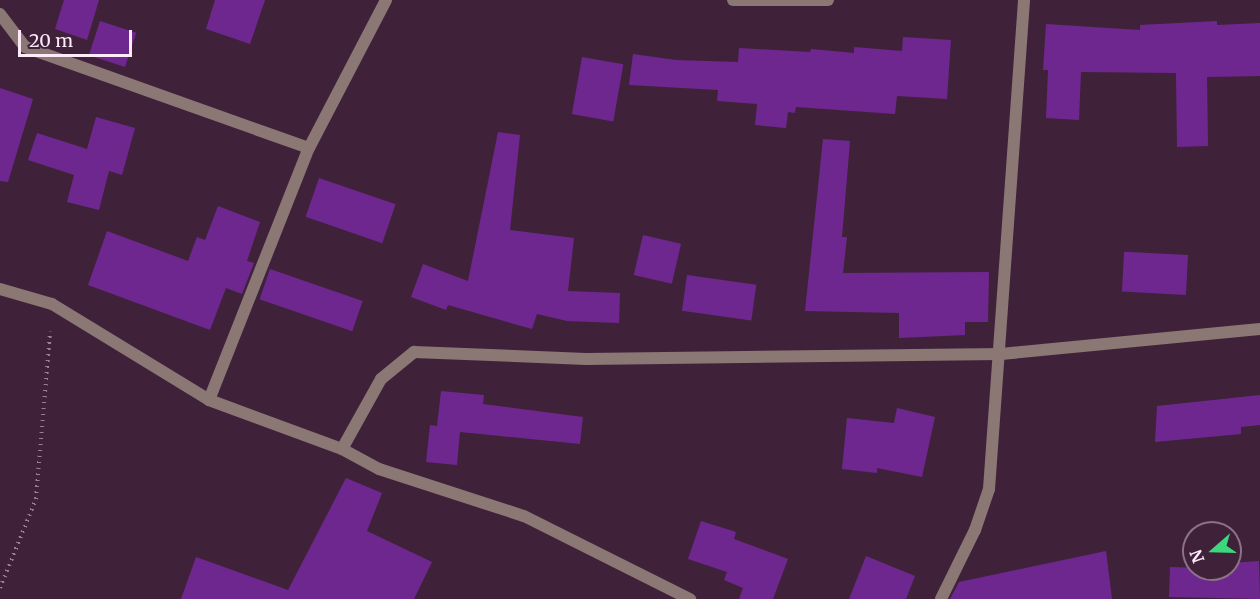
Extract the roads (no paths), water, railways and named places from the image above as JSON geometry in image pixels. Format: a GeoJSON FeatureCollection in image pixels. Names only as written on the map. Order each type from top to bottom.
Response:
{"type":"FeatureCollection","features":[{"type":"Feature","properties":{"kind":"street"},"geometry":{"type":"LineString","coordinates":[[209,400],[309,148],[386,0]]}},
{"type":"Feature","properties":{"kind":"street"},"geometry":{"type":"LineString","coordinates":[[734,0],[828,0]]}},
{"type":"Feature","properties":{"kind":"street"},"geometry":{"type":"LineString","coordinates":[[941,599],[975,530],[989,489],[992,413],[1002,354],[1024,0]]}},
{"type":"Feature","properties":{"kind":"street"},"geometry":{"type":"LineString","coordinates":[[0,14],[25,47],[309,148]]}},
{"type":"Feature","properties":{"kind":"street"},"geometry":{"type":"LineString","coordinates":[[0,289],[52,304],[209,400],[342,449],[378,469],[525,516],[690,599]]}},
{"type":"Feature","properties":{"kind":"street"},"geometry":{"type":"LineString","coordinates":[[342,449],[381,379],[414,352],[586,359],[1002,354],[1260,329]]}}]}
